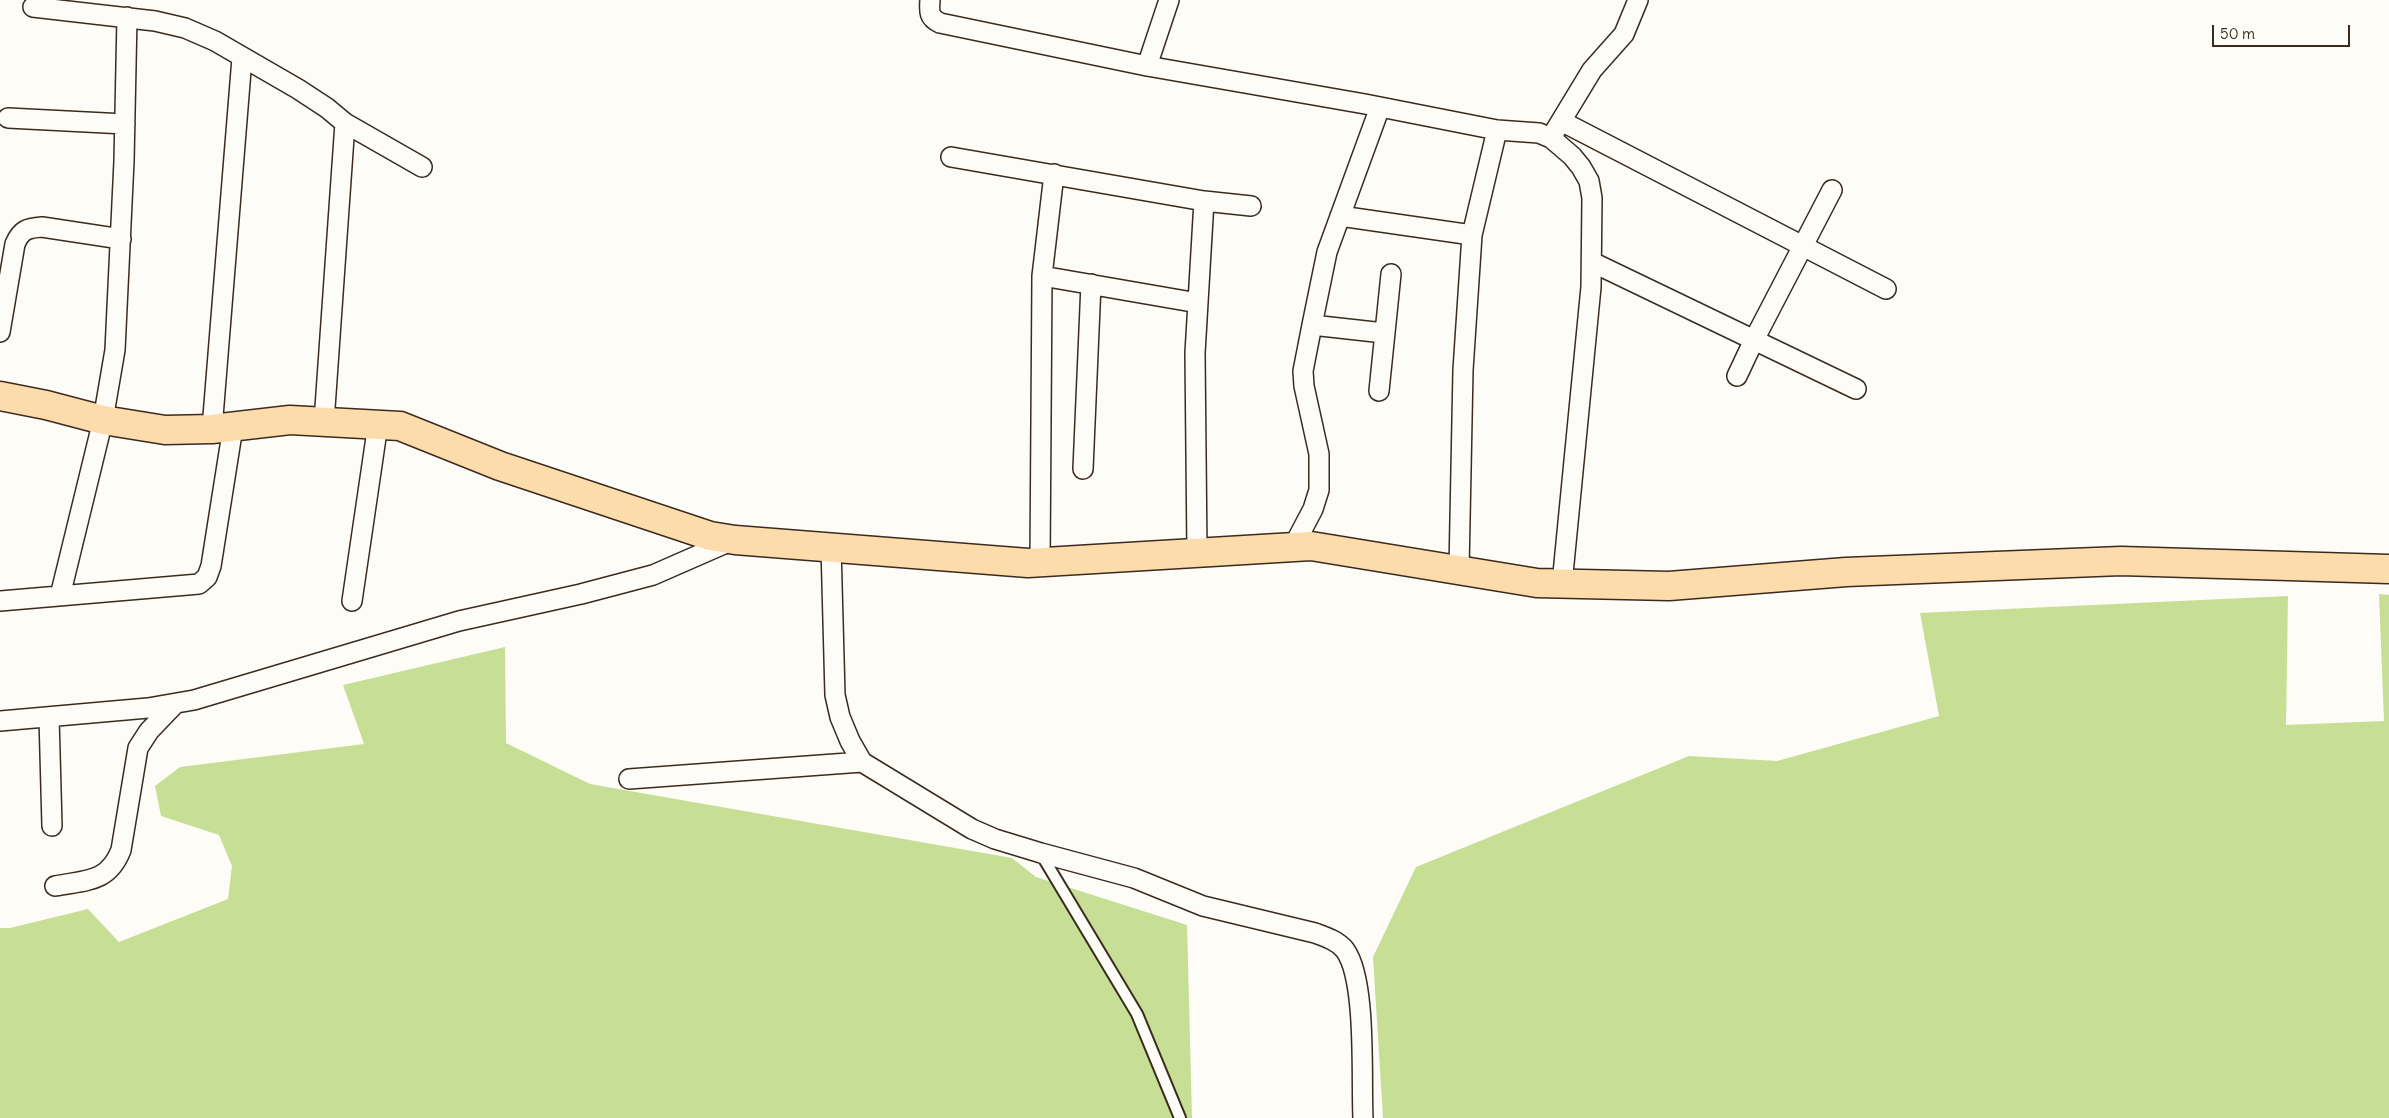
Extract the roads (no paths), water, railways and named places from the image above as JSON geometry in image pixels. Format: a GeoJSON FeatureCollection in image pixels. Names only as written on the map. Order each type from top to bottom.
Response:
{"type":"FeatureCollection","features":[{"type":"Feature","properties":{"kind":"main road"},"geometry":{"type":"LineString","coordinates":[[0,396],[46,405],[103,420],[165,430],[222,428],[290,420],[400,426],[500,466],[710,536],[735,540],[831,547],[1040,562],[1311,546],[1459,568],[1537,583],[1669,586],[1846,572],[2121,561],[2389,569]]}},
{"type":"Feature","properties":{"kind":"street"},"geometry":{"type":"LineString","coordinates":[[930,0],[929,14],[933,20],[940,23],[1148,66],[1380,107],[1497,130],[1539,133],[1551,138],[1582,167],[1589,181],[1592,198],[1592,262],[1589,320],[1562,584]]}},
{"type":"Feature","properties":{"kind":"street"},"geometry":{"type":"LineString","coordinates":[[1148,66],[1169,0]]}},
{"type":"Feature","properties":{"kind":"street"},"geometry":{"type":"LineString","coordinates":[[1551,138],[1592,70],[1624,34],[1638,0]]}},
{"type":"Feature","properties":{"kind":"street"},"geometry":{"type":"LineString","coordinates":[[33,7],[127,17],[185,28],[216,41],[242,58],[298,89],[328,108],[344,123],[422,167]]}},
{"type":"Feature","properties":{"kind":"street"},"geometry":{"type":"LineString","coordinates":[[60,596],[103,420],[115,350],[121,239],[127,17]]}},
{"type":"Feature","properties":{"kind":"street"},"geometry":{"type":"LineString","coordinates":[[0,601],[188,586],[199,584],[207,577],[222,428],[242,58]]}},
{"type":"Feature","properties":{"kind":"street"},"geometry":{"type":"LineString","coordinates":[[1293,547],[1313,509],[1320,472],[1318,446],[1304,386],[1304,371],[1312,325],[1327,252],[1380,107]]}},
{"type":"Feature","properties":{"kind":"street"},"geometry":{"type":"LineString","coordinates":[[8,118],[125,124]]}},
{"type":"Feature","properties":{"kind":"street"},"geometry":{"type":"LineString","coordinates":[[1561,121],[1886,289]]}},
{"type":"Feature","properties":{"kind":"street"},"geometry":{"type":"LineString","coordinates":[[324,422],[344,123]]}},
{"type":"Feature","properties":{"kind":"street"},"geometry":{"type":"LineString","coordinates":[[1459,568],[1464,370],[1472,235],[1497,130]]}},
{"type":"Feature","properties":{"kind":"street"},"geometry":{"type":"LineString","coordinates":[[951,157],[1204,201],[1251,206]]}},
{"type":"Feature","properties":{"kind":"street"},"geometry":{"type":"LineString","coordinates":[[1040,562],[1042,276],[1054,174]]}},
{"type":"Feature","properties":{"kind":"street"},"geometry":{"type":"LineString","coordinates":[[1737,376],[1832,190]]}},
{"type":"Feature","properties":{"kind":"street"},"geometry":{"type":"LineString","coordinates":[[1197,553],[1195,372],[1204,201]]}},
{"type":"Feature","properties":{"kind":"street"},"geometry":{"type":"LineString","coordinates":[[1340,216],[1472,235]]}},
{"type":"Feature","properties":{"kind":"street"},"geometry":{"type":"LineString","coordinates":[[0,332],[15,244],[21,232],[30,228],[42,227],[121,239]]}},
{"type":"Feature","properties":{"kind":"street"},"geometry":{"type":"LineString","coordinates":[[1592,262],[1856,389]]}},
{"type":"Feature","properties":{"kind":"street"},"geometry":{"type":"LineString","coordinates":[[1379,392],[1391,274]]}},
{"type":"Feature","properties":{"kind":"street"},"geometry":{"type":"LineString","coordinates":[[1042,276],[1198,303]]}},
{"type":"Feature","properties":{"kind":"street"},"geometry":{"type":"LineString","coordinates":[[1083,470],[1091,284]]}},
{"type":"Feature","properties":{"kind":"street"},"geometry":{"type":"LineString","coordinates":[[1312,325],[1384,333]]}},
{"type":"Feature","properties":{"kind":"street"},"geometry":{"type":"LineString","coordinates":[[352,602],[378,424]]}},
{"type":"Feature","properties":{"kind":"street"},"geometry":{"type":"LineString","coordinates":[[0,721],[174,705],[250,685],[459,620],[581,594],[653,575],[735,540]]}},
{"type":"Feature","properties":{"kind":"street"},"geometry":{"type":"LineString","coordinates":[[831,547],[835,695],[840,717],[850,742],[862,762],[972,829],[995,839],[1041,854],[1134,878],[1203,906],[1315,933],[1333,940],[1344,949],[1350,959],[1358,1000],[1362,1031],[1363,1118]]}},
{"type":"Feature","properties":{"kind":"street"},"geometry":{"type":"LineString","coordinates":[[55,886],[95,878],[106,873],[116,861],[121,850],[138,748],[143,738],[174,705]]}},
{"type":"Feature","properties":{"kind":"street"},"geometry":{"type":"LineString","coordinates":[[49,717],[52,826]]}},
{"type":"Feature","properties":{"kind":"street"},"geometry":{"type":"LineString","coordinates":[[629,779],[862,762]]}},
{"type":"Feature","properties":{"kind":"lane"},"geometry":{"type":"LineString","coordinates":[[1041,854],[1137,1014],[1180,1118]]}}]}
